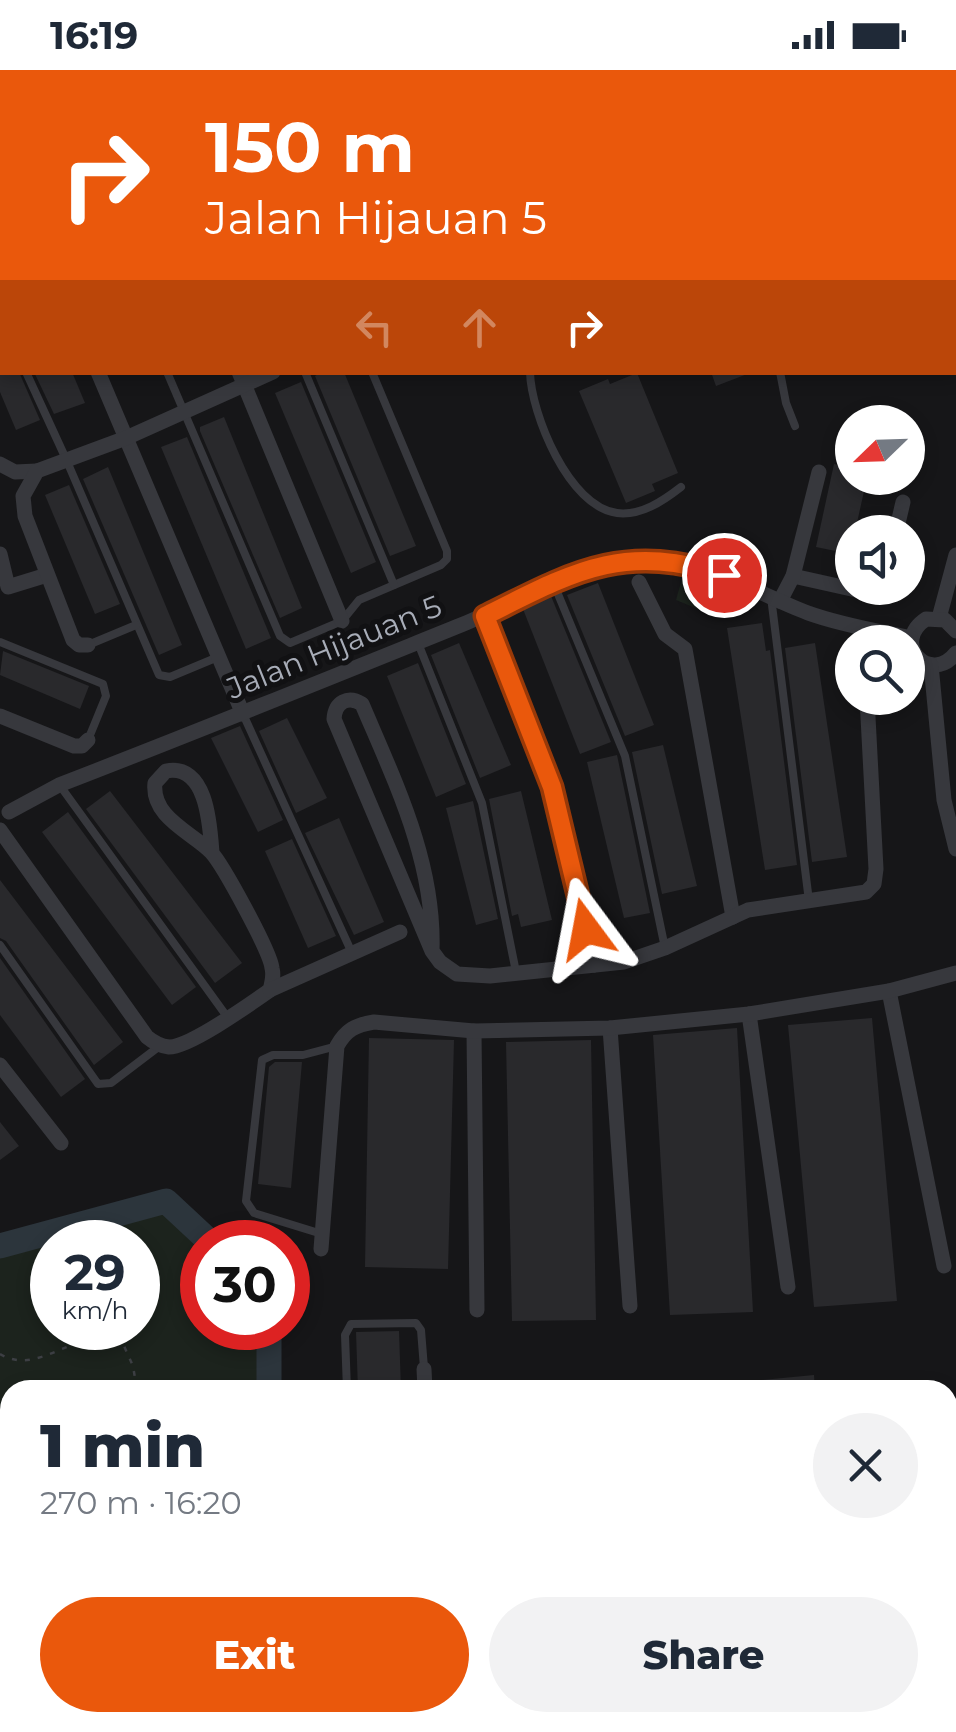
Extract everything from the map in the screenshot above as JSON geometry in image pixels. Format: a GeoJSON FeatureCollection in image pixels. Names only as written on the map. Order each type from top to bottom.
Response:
{"type":"FeatureCollection","features":[{"type":"Feature","properties":{"kind":"street"},"geometry":{"type":"LineString","coordinates":[[99,375],[243,714]]}},
{"type":"Feature","properties":{"kind":"street"},"geometry":{"type":"LineString","coordinates":[[0,464],[15,472],[37,472],[184,413],[242,379],[342,621]]}},
{"type":"Feature","properties":{"kind":"street"},"geometry":{"type":"LineString","coordinates":[[37,472],[23,496],[24,516],[73,640],[79,646],[88,645]]}},
{"type":"Feature","properties":{"kind":"street"},"geometry":{"type":"LineString","coordinates":[[776,598],[793,576],[819,472]]}},
{"type":"Feature","properties":{"kind":"street"},"geometry":{"type":"LineString","coordinates":[[901,515],[904,502]]}},
{"type":"Feature","properties":{"kind":"street"},"geometry":{"type":"LineString","coordinates":[[0,554],[4,588],[48,575]]}},
{"type":"Feature","properties":{"kind":"street"},"geometry":{"type":"LineString","coordinates":[[939,618],[956,555]]}},
{"type":"Feature","properties":{"kind":"street","name":"Jalan Hijauan 5"},"geometry":{"type":"LineString","coordinates":[[4,806],[485,616],[573,572],[612,562],[656,560],[698,566],[734,578],[810,614],[857,625]]}},
{"type":"Feature","properties":{"kind":"street"},"geometry":{"type":"LineString","coordinates":[[793,576],[835,585]]}},
{"type":"Feature","properties":{"kind":"street"},"geometry":{"type":"LineString","coordinates":[[639,582],[665,634],[685,650],[733,917]]}},
{"type":"Feature","properties":{"kind":"street"},"geometry":{"type":"LineString","coordinates":[[485,616],[552,787],[594,965]]}},
{"type":"Feature","properties":{"kind":"street"},"geometry":{"type":"LineString","coordinates":[[919,625],[939,618],[956,630]]}},
{"type":"Feature","properties":{"kind":"street"},"geometry":{"type":"LineString","coordinates":[[925,661],[944,664],[956,653]]}},
{"type":"Feature","properties":{"kind":"street"},"geometry":{"type":"LineString","coordinates":[[931,665],[944,800],[956,849]]}},
{"type":"Feature","properties":{"kind":"street"},"geometry":{"type":"LineString","coordinates":[[432,951],[433,916],[419,843],[362,704],[345,700],[335,709],[334,719],[432,951],[457,974],[490,976],[624,962],[748,910],[866,892],[874,884],[876,870],[867,715]]}},
{"type":"Feature","properties":{"kind":"street"},"geometry":{"type":"LineString","coordinates":[[0,716],[74,746],[82,746],[88,740]]}},
{"type":"Feature","properties":{"kind":"street"},"geometry":{"type":"LineString","coordinates":[[212,853],[210,814],[202,794],[190,775],[182,770],[166,770],[155,784],[158,802],[181,830],[212,853],[271,961],[274,972],[270,990]]}},
{"type":"Feature","properties":{"kind":"street"},"geometry":{"type":"LineString","coordinates":[[368,804],[398,790]]}},
{"type":"Feature","properties":{"kind":"street"},"geometry":{"type":"LineString","coordinates":[[4,806],[8,823],[0,830],[147,1036],[161,1045],[180,1045],[270,990],[400,932]]}},
{"type":"Feature","properties":{"kind":"street"},"geometry":{"type":"LineString","coordinates":[[388,852],[419,843]]}},
{"type":"Feature","properties":{"kind":"street"},"geometry":{"type":"LineString","coordinates":[[322,1242],[336,1046],[344,1033],[360,1024],[474,1031],[610,1028],[750,1014],[889,991],[956,973]]}},
{"type":"Feature","properties":{"kind":"street"},"geometry":{"type":"LineString","coordinates":[[889,991],[944,1266]]}},
{"type":"Feature","properties":{"kind":"street"},"geometry":{"type":"LineString","coordinates":[[750,1014],[788,1288]]}},
{"type":"Feature","properties":{"kind":"street"},"geometry":{"type":"LineString","coordinates":[[610,1028],[630,1306]]}},
{"type":"Feature","properties":{"kind":"street"},"geometry":{"type":"LineString","coordinates":[[474,1031],[477,1310]]}},
{"type":"Feature","properties":{"kind":"street"},"geometry":{"type":"LineString","coordinates":[[0,1065],[61,1143]]}},
{"type":"Feature","properties":{"kind":"street"},"geometry":{"type":"LineString","coordinates":[[424,1369],[425,1380]]}},
{"type":"Feature","properties":{"kind":"lane"},"geometry":{"type":"LineString","coordinates":[[27,375],[156,672],[170,677],[218,657]]}},
{"type":"Feature","properties":{"kind":"lane"},"geometry":{"type":"LineString","coordinates":[[168,375],[282,640],[294,642],[342,621],[356,602],[441,565],[448,555],[373,375]]}},
{"type":"Feature","properties":{"kind":"lane"},"geometry":{"type":"LineString","coordinates":[[306,375],[394,585]]}},
{"type":"Feature","properties":{"kind":"lane"},"geometry":{"type":"LineString","coordinates":[[530,375],[531,391],[557,458],[578,489],[594,503],[613,513],[631,513],[660,503],[681,487]]}},
{"type":"Feature","properties":{"kind":"lane"},"geometry":{"type":"LineString","coordinates":[[781,375],[795,426]]}},
{"type":"Feature","properties":{"kind":"lane"},"geometry":{"type":"LineString","coordinates":[[553,582],[625,756],[665,948]]}},
{"type":"Feature","properties":{"kind":"lane"},"geometry":{"type":"LineString","coordinates":[[776,598],[809,900]]}},
{"type":"Feature","properties":{"kind":"lane"},"geometry":{"type":"LineString","coordinates":[[88,645],[136,625]]}},
{"type":"Feature","properties":{"kind":"lane"},"geometry":{"type":"LineString","coordinates":[[0,642],[103,684],[106,696],[88,740]]}},
{"type":"Feature","properties":{"kind":"lane"},"geometry":{"type":"LineString","coordinates":[[418,642],[482,803],[516,972]]}},
{"type":"Feature","properties":{"kind":"lane"},"geometry":{"type":"LineString","coordinates":[[243,714],[352,953]]}},
{"type":"Feature","properties":{"kind":"lane"},"geometry":{"type":"LineString","coordinates":[[59,784],[228,1018]]}},
{"type":"Feature","properties":{"kind":"lane"},"geometry":{"type":"LineString","coordinates":[[0,945],[98,1084],[111,1083],[161,1045]]}},
{"type":"Feature","properties":{"kind":"lane"},"geometry":{"type":"LineString","coordinates":[[322,1242],[254,1213],[246,1201],[262,1060],[273,1054],[303,1055],[336,1046]]}},
{"type":"Feature","properties":{"kind":"lane"},"geometry":{"type":"LineString","coordinates":[[347,1380],[345,1335],[351,1324],[416,1324],[421,1330],[424,1369]]}},
{"type":"Feature","properties":{"kind":"path"},"geometry":{"type":"LineString","coordinates":[[0,1354],[7,1358],[41,1359],[93,1340],[124,1346],[135,1380]]}},
{"type":"Feature","properties":{"kind":"shaded area"},"geometry":{"type":"Polygon","coordinates":[[[684,571],[723,575],[705,612],[676,600],[684,571]]]}},
{"type":"Feature","properties":{"kind":"shaded area"},"geometry":{"type":"Polygon","coordinates":[[[166,1201],[186,1220],[180,1220],[180,1350],[269,1350],[269,1380],[0,1380],[0,1246],[30,1238],[30,1350],[160,1350],[160,1220],[96,1220],[166,1201]]]}},
{"type":"Feature","properties":{"kind":"building"},"geometry":{"type":"Polygon","coordinates":[[[0,375],[20,375],[40,420],[16,430],[0,392],[0,375]]]}},
{"type":"Feature","properties":{"kind":"building"},"geometry":{"type":"Polygon","coordinates":[[[35,375],[73,375],[85,403],[54,414],[35,375]]]}},
{"type":"Feature","properties":{"kind":"building"},"geometry":{"type":"Polygon","coordinates":[[[345,375],[416,546],[390,556],[315,376],[345,375]]]}},
{"type":"Feature","properties":{"kind":"building"},"geometry":{"type":"Polygon","coordinates":[[[638,375],[678,473],[652,484],[655,491],[626,503],[579,391],[608,379],[610,384],[638,375]]]}},
{"type":"Feature","properties":{"kind":"building"},"geometry":{"type":"Polygon","coordinates":[[[712,375],[745,375],[716,386],[712,375]]]}},
{"type":"Feature","properties":{"kind":"building"},"geometry":{"type":"Polygon","coordinates":[[[301,382],[376,562],[351,573],[275,393],[301,382]]]}},
{"type":"Feature","properties":{"kind":"building"},"geometry":{"type":"Polygon","coordinates":[[[224,417],[302,608],[280,618],[200,431],[200,427],[224,417]]]}},
{"type":"Feature","properties":{"kind":"building"},"geometry":{"type":"Polygon","coordinates":[[[187,437],[271,638],[246,649],[161,447],[187,437]]]}},
{"type":"Feature","properties":{"kind":"building"},"geometry":{"type":"Polygon","coordinates":[[[834,464],[835,495],[863,495],[859,515],[835,515],[835,551],[816,547],[834,464]]]}},
{"type":"Feature","properties":{"kind":"building"},"geometry":{"type":"Polygon","coordinates":[[[108,467],[182,645],[159,655],[83,479],[108,467]]]}},
{"type":"Feature","properties":{"kind":"building"},"geometry":{"type":"Polygon","coordinates":[[[69,485],[120,604],[95,614],[45,495],[69,485]]]}},
{"type":"Feature","properties":{"kind":"building"},"geometry":{"type":"Polygon","coordinates":[[[598,583],[654,725],[625,736],[567,595],[598,583]]]}},
{"type":"Feature","properties":{"kind":"building"},"geometry":{"type":"Polygon","coordinates":[[[551,596],[611,742],[580,754],[523,609],[551,596]]]}},
{"type":"Feature","properties":{"kind":"building"},"geometry":{"type":"Polygon","coordinates":[[[762,623],[766,651],[770,650],[797,865],[765,870],[727,628],[762,623]]]}},
{"type":"Feature","properties":{"kind":"building"},"geometry":{"type":"Polygon","coordinates":[[[459,643],[511,765],[480,778],[431,655],[459,643]]]}},
{"type":"Feature","properties":{"kind":"building"},"geometry":{"type":"Polygon","coordinates":[[[815,643],[847,857],[812,862],[785,648],[815,643]]]}},
{"type":"Feature","properties":{"kind":"building"},"geometry":{"type":"Polygon","coordinates":[[[3,651],[89,686],[80,709],[0,675],[3,651]]]}},
{"type":"Feature","properties":{"kind":"building"},"geometry":{"type":"Polygon","coordinates":[[[418,663],[466,784],[436,797],[387,676],[418,663]]]}},
{"type":"Feature","properties":{"kind":"building"},"geometry":{"type":"Polygon","coordinates":[[[287,718],[327,798],[296,813],[259,731],[287,718]]]}},
{"type":"Feature","properties":{"kind":"building"},"geometry":{"type":"Polygon","coordinates":[[[240,726],[283,820],[258,832],[211,738],[240,726]]]}},
{"type":"Feature","properties":{"kind":"building"},"geometry":{"type":"Polygon","coordinates":[[[663,745],[697,886],[662,894],[632,752],[663,745]]]}},
{"type":"Feature","properties":{"kind":"building"},"geometry":{"type":"Polygon","coordinates":[[[617,755],[650,913],[624,918],[587,762],[617,755]]]}},
{"type":"Feature","properties":{"kind":"building"},"geometry":{"type":"Polygon","coordinates":[[[110,791],[242,963],[215,983],[86,809],[110,791]]]}},
{"type":"Feature","properties":{"kind":"building"},"geometry":{"type":"Polygon","coordinates":[[[521,791],[552,920],[521,927],[518,914],[512,916],[489,799],[521,791]]]}},
{"type":"Feature","properties":{"kind":"building"},"geometry":{"type":"Polygon","coordinates":[[[473,801],[498,919],[476,925],[446,808],[473,801]]]}},
{"type":"Feature","properties":{"kind":"building"},"geometry":{"type":"Polygon","coordinates":[[[68,812],[196,987],[172,1005],[42,832],[68,812]]]}},
{"type":"Feature","properties":{"kind":"building"},"geometry":{"type":"Polygon","coordinates":[[[339,818],[384,922],[354,935],[305,833],[339,818]]]}},
{"type":"Feature","properties":{"kind":"building"},"geometry":{"type":"Polygon","coordinates":[[[292,839],[336,936],[308,948],[265,851],[292,839]]]}},
{"type":"Feature","properties":{"kind":"building"},"geometry":{"type":"Polygon","coordinates":[[[0,880],[123,1042],[94,1065],[6,941],[0,938],[0,880]]]}},
{"type":"Feature","properties":{"kind":"building"},"geometry":{"type":"Polygon","coordinates":[[[0,958],[85,1079],[61,1097],[0,1015],[0,958]]]}},
{"type":"Feature","properties":{"kind":"building"},"geometry":{"type":"Polygon","coordinates":[[[872,1018],[897,1301],[814,1307],[788,1025],[872,1018]]]}},
{"type":"Feature","properties":{"kind":"building"},"geometry":{"type":"Polygon","coordinates":[[[737,1028],[753,1312],[670,1315],[653,1035],[737,1028]]]}},
{"type":"Feature","properties":{"kind":"building"},"geometry":{"type":"Polygon","coordinates":[[[369,1038],[454,1040],[448,1269],[365,1267],[369,1038]]]}},
{"type":"Feature","properties":{"kind":"building"},"geometry":{"type":"Polygon","coordinates":[[[591,1040],[596,1320],[512,1321],[506,1042],[591,1040]]]}},
{"type":"Feature","properties":{"kind":"building"},"geometry":{"type":"Polygon","coordinates":[[[275,1062],[302,1062],[291,1188],[258,1184],[269,1067],[275,1062]]]}},
{"type":"Feature","properties":{"kind":"building"},"geometry":{"type":"Polygon","coordinates":[[[0,1122],[19,1146],[0,1160],[0,1122]]]}},
{"type":"Feature","properties":{"kind":"building"},"geometry":{"type":"Polygon","coordinates":[[[399,1331],[401,1380],[358,1380],[356,1332],[399,1331]]]}},
{"type":"Feature","properties":{"kind":"building"},"geometry":{"type":"Polygon","coordinates":[[[814,1375],[814,1380],[762,1380],[814,1375]]]}},
{"type":"Feature","properties":{"kind":"waterway"},"geometry":{"type":"LineString","coordinates":[[0,1246],[166,1201],[186,1220]]}},
{"type":"Feature","properties":{"kind":"waterway"},"geometry":{"type":"LineString","coordinates":[[269,1350],[269,1380]]}},
{"type":"Feature","properties":{"kind":"route"},"geometry":{"type":"LineString","coordinates":[[586,929],[552,787],[485,616],[573,572],[612,562],[656,560],[698,566],[724,575]]}}]}
